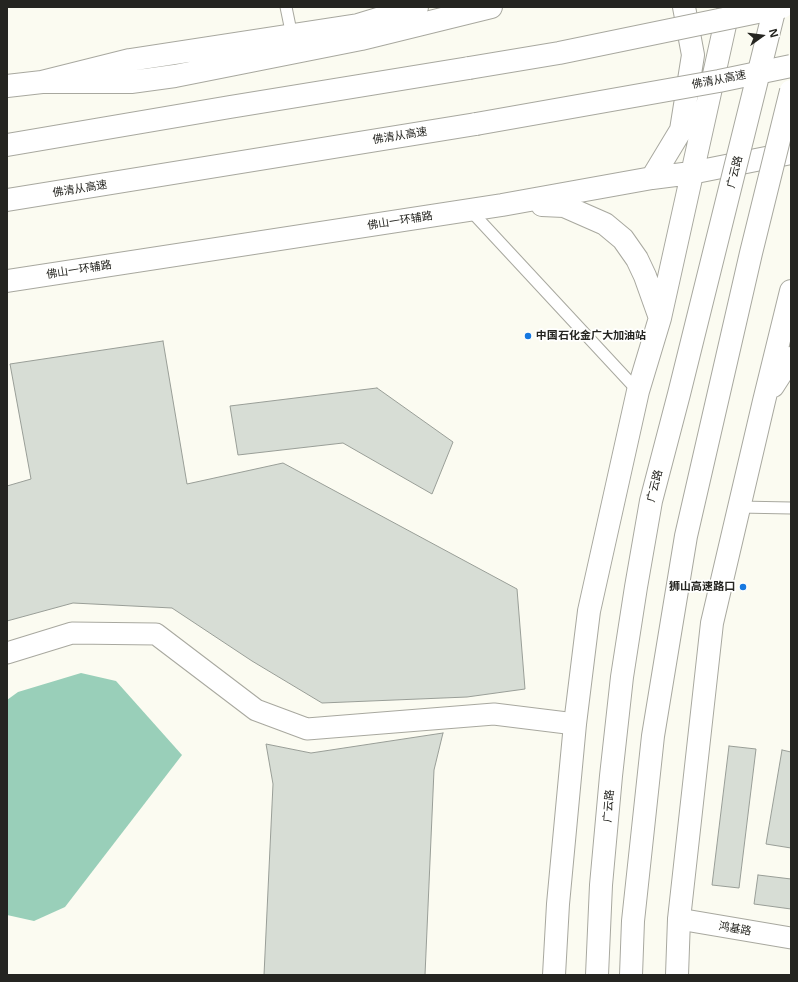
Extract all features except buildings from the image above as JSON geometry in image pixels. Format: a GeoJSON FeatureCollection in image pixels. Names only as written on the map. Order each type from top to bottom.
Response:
{"type":"FeatureCollection","features":[{"type":"Feature","properties":{"kind":"main road"},"geometry":{"type":"LineString","coordinates":[[42,82],[130,60],[358,25],[418,7]]}},
{"type":"Feature","properties":{"kind":"main road"},"geometry":{"type":"LineString","coordinates":[[7,86],[42,82],[131,82],[175,76],[361,39],[491,7]]}},
{"type":"Feature","properties":{"kind":"main road"},"geometry":{"type":"LineString","coordinates":[[652,178],[681,130],[693,56],[684,7]]}},
{"type":"Feature","properties":{"kind":"main road"},"geometry":{"type":"LineString","coordinates":[[554,975],[558,904],[575,724],[589,611],[638,391],[660,318],[729,7]]}},
{"type":"Feature","properties":{"kind":"main road","name":"广云路"},"geometry":{"type":"LineString","coordinates":[[596,975],[601,885],[611,776],[636,587],[651,501],[775,7]]}},
{"type":"Feature","properties":{"kind":"main road"},"geometry":{"type":"LineString","coordinates":[[7,145],[238,105],[559,53],[782,7]]}},
{"type":"Feature","properties":{"kind":"main road","name":"佛清从高速"},"geometry":{"type":"LineString","coordinates":[[7,200],[476,124],[791,66]]}},
{"type":"Feature","properties":{"kind":"main road"},"geometry":{"type":"LineString","coordinates":[[631,975],[633,921],[653,736],[686,536],[791,91]]}},
{"type":"Feature","properties":{"kind":"main road","name":"佛山一环辅路"},"geometry":{"type":"LineString","coordinates":[[7,281],[502,205],[652,178],[691,173],[791,154]]}},
{"type":"Feature","properties":{"kind":"main road"},"geometry":{"type":"LineString","coordinates":[[502,205],[564,206],[605,224],[623,239],[637,259],[645,276],[660,318]]}},
{"type":"Feature","properties":{"kind":"main road"},"geometry":{"type":"LineString","coordinates":[[677,975],[679,919],[712,623],[791,291]]}},
{"type":"Feature","properties":{"kind":"main road"},"geometry":{"type":"LineString","coordinates":[[764,401],[791,358]]}},
{"type":"Feature","properties":{"kind":"street"},"geometry":{"type":"LineString","coordinates":[[7,653],[72,633],[156,634],[256,710],[307,729],[494,714],[575,724]]}},
{"type":"Feature","properties":{"kind":"street","name":"鸿基路"},"geometry":{"type":"LineString","coordinates":[[679,919],[791,938]]}},
{"type":"Feature","properties":{"kind":"lane"},"geometry":{"type":"LineString","coordinates":[[286,7],[292,36]]}},
{"type":"Feature","properties":{"kind":"lane"},"geometry":{"type":"LineString","coordinates":[[470,210],[638,391]]}},
{"type":"Feature","properties":{"kind":"lane"},"geometry":{"type":"LineString","coordinates":[[739,506],[791,508]]}},
{"type":"Feature","properties":{"kind":"shaded area"},"geometry":{"type":"Polygon","coordinates":[[[81,673],[116,681],[182,755],[65,907],[34,921],[7,915],[7,700],[18,692],[81,673]]]}},
{"type":"Feature","properties":{"kind":"place","name":"中国石化金广大加油站"},"geometry":{"type":"Point","coordinates":[528,336]}},
{"type":"Feature","properties":{"kind":"place","name":"狮山高速路口"},"geometry":{"type":"Point","coordinates":[743,587]}}]}
